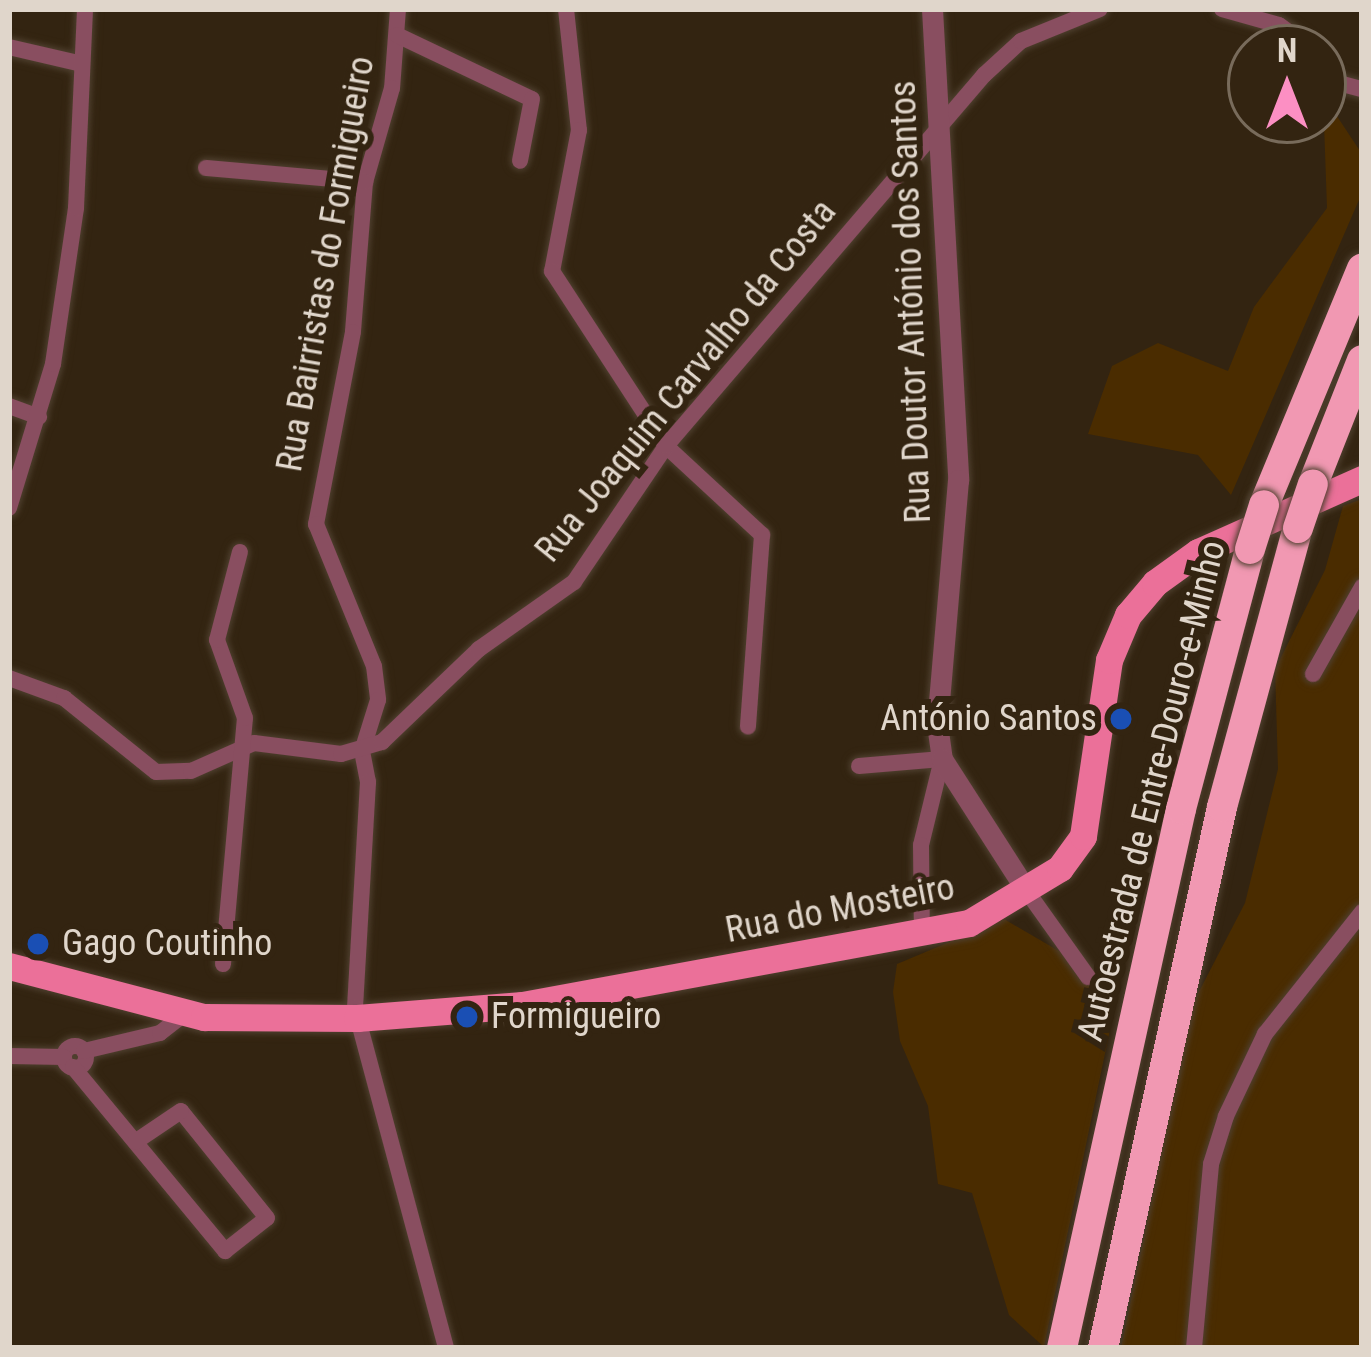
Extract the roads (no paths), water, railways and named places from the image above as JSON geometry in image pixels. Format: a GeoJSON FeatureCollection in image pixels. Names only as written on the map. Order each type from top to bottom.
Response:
{"type":"FeatureCollection","features":[{"type":"Feature","properties":{"kind":"highway","name":"Autoestrada de Entre-Douro-e-Minho"},"geometry":{"type":"LineString","coordinates":[[1062,1348],[1181,809],[1250,549],[1362,268]]}},
{"type":"Feature","properties":{"kind":"highway","name":"Autoestrada de Entre-Douro-e-Minho"},"geometry":{"type":"LineString","coordinates":[[1103,1348],[1222,807],[1298,528],[1362,360]]}},
{"type":"Feature","properties":{"kind":"main road","name":"Rua do Mosteiro"},"geometry":{"type":"LineString","coordinates":[[9,966],[229,1021],[357,1018],[522,1005],[922,937],[969,923],[1060,868],[1083,836],[1109,660],[1127,615],[1198,552],[1362,479]]}},
{"type":"Feature","properties":{"kind":"street"},"geometry":{"type":"LineString","coordinates":[[9,508],[39,417],[76,208],[78,63],[85,12],[104,9]]}},
{"type":"Feature","properties":{"kind":"street","name":"Rua Bairristas do Formigueiro"},"geometry":{"type":"LineString","coordinates":[[398,9],[392,88],[365,182],[353,332],[316,524],[374,666],[378,700],[362,751],[357,1018],[446,1348]]}},
{"type":"Feature","properties":{"kind":"street"},"geometry":{"type":"LineString","coordinates":[[566,9],[579,130],[550,258],[665,446],[762,535],[748,726]]}},
{"type":"Feature","properties":{"kind":"street","name":"Rua Doutor António dos Santos"},"geometry":{"type":"LineString","coordinates":[[932,9],[958,480],[937,724],[942,759],[1088,977]]}},
{"type":"Feature","properties":{"kind":"street","name":"Rua Joaquim Carvalho da Costa"},"geometry":{"type":"LineString","coordinates":[[362,751],[382,742],[508,626],[574,582],[665,446],[938,128],[1021,41],[1100,9]]}},
{"type":"Feature","properties":{"kind":"street"},"geometry":{"type":"LineString","coordinates":[[1222,9],[1272,24]]}},
{"type":"Feature","properties":{"kind":"street"},"geometry":{"type":"LineString","coordinates":[[397,35],[532,99],[520,161]]}},
{"type":"Feature","properties":{"kind":"street"},"geometry":{"type":"LineString","coordinates":[[9,47],[78,63]]}},
{"type":"Feature","properties":{"kind":"street"},"geometry":{"type":"LineString","coordinates":[[206,169],[365,182]]}},
{"type":"Feature","properties":{"kind":"street"},"geometry":{"type":"LineString","coordinates":[[9,406],[39,417]]}},
{"type":"Feature","properties":{"kind":"street"},"geometry":{"type":"LineString","coordinates":[[223,964],[245,718],[217,640],[240,552]]}},
{"type":"Feature","properties":{"kind":"street"},"geometry":{"type":"LineString","coordinates":[[1313,674],[1362,587]]}},
{"type":"Feature","properties":{"kind":"street"},"geometry":{"type":"LineString","coordinates":[[9,678],[64,698],[156,772],[191,771],[242,747],[362,751]]}},
{"type":"Feature","properties":{"kind":"street"},"geometry":{"type":"LineString","coordinates":[[859,766],[942,759],[921,845],[922,937]]}},
{"type":"Feature","properties":{"kind":"street"},"geometry":{"type":"LineString","coordinates":[[1194,1348],[1211,1164],[1226,1116],[1265,1034],[1362,912]]}},
{"type":"Feature","properties":{"kind":"street"},"geometry":{"type":"LineString","coordinates":[[133,1038],[152,1005]]}},
{"type":"Feature","properties":{"kind":"street"},"geometry":{"type":"LineString","coordinates":[[9,1056],[85,1061],[84,1051],[160,1033],[187,1013]]}},
{"type":"Feature","properties":{"kind":"street"},"geometry":{"type":"LineString","coordinates":[[69,1062],[225,1251],[267,1218],[182,1112],[136,1142]]}},
{"type":"Feature","properties":{"kind":"place","name":"António Santos"},"geometry":{"type":"Point","coordinates":[1121,719]}},
{"type":"Feature","properties":{"kind":"place","name":"Gago Coutinho"},"geometry":{"type":"Point","coordinates":[38,944]}},
{"type":"Feature","properties":{"kind":"place","name":"Formigueiro"},"geometry":{"type":"Point","coordinates":[467,1017]}}]}
